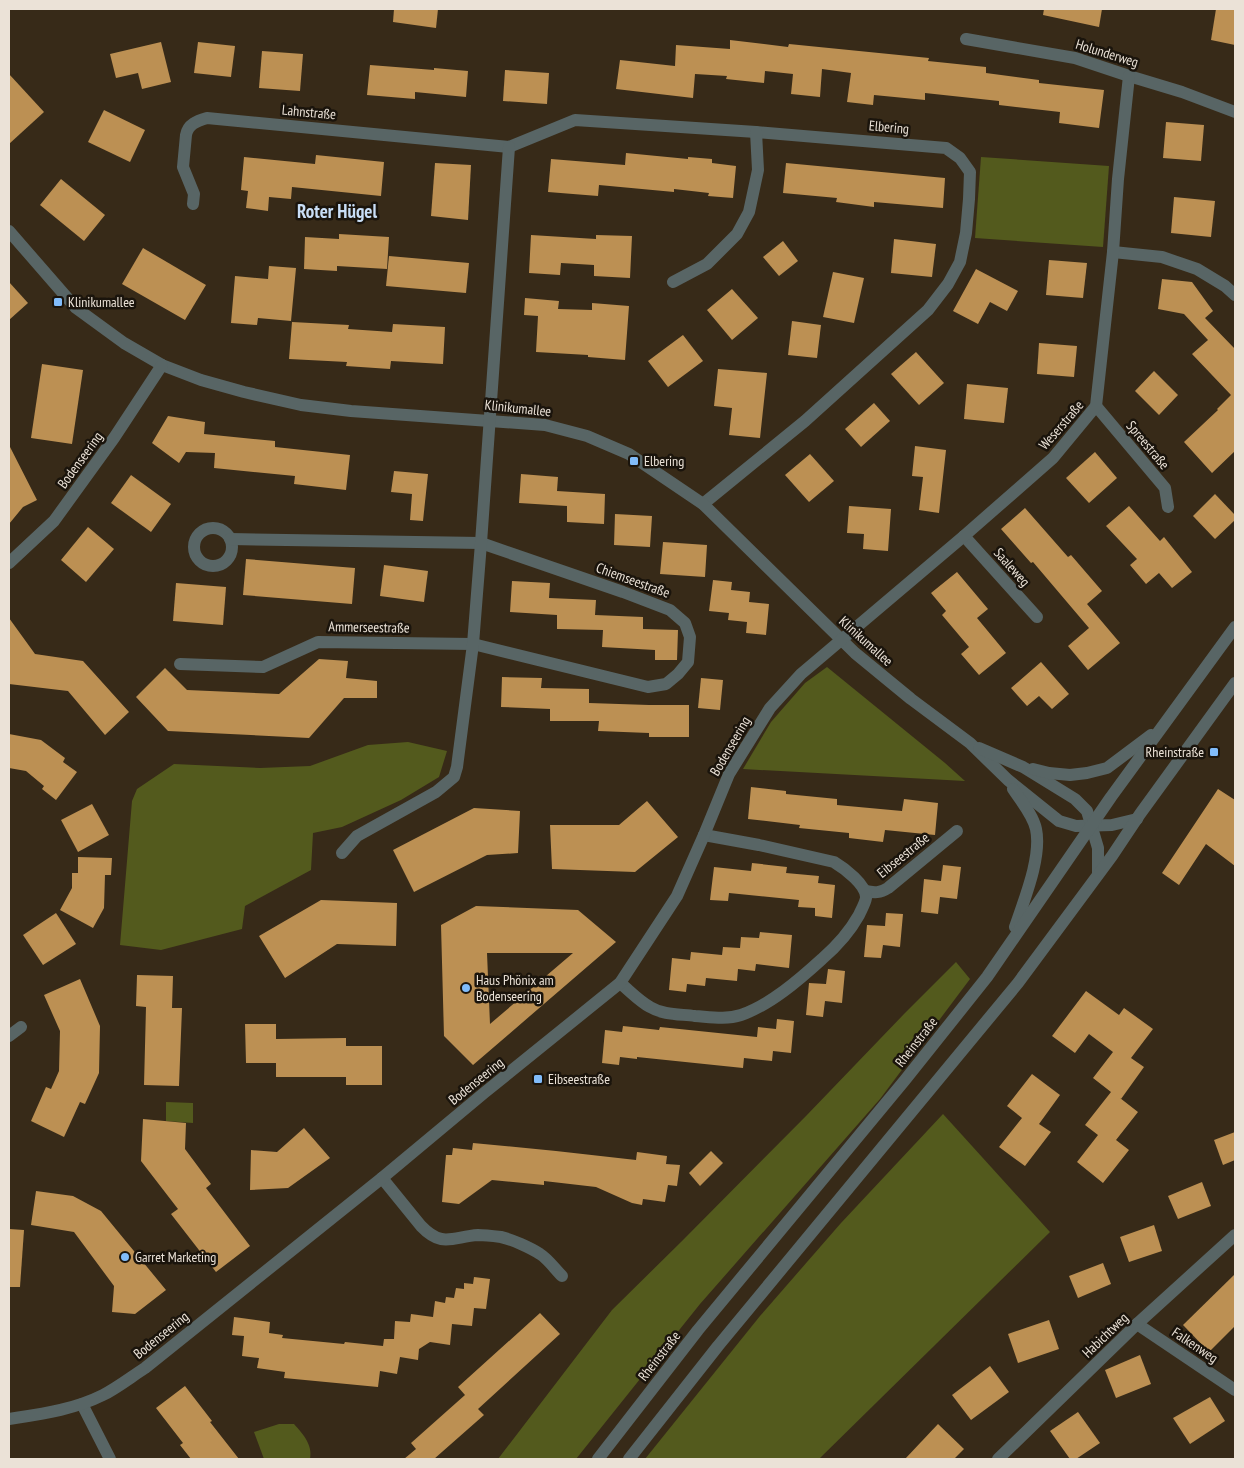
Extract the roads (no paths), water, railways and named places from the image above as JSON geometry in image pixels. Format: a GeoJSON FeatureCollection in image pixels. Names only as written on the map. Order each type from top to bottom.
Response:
{"type":"FeatureCollection","features":[{"type":"Feature","properties":{"kind":"street","name":"Holunderweg"},"geometry":{"type":"LineString","coordinates":[[966,39],[1075,58],[1182,92],[1235,112]]}},
{"type":"Feature","properties":{"kind":"street","name":"Weserstraße"},"geometry":{"type":"LineString","coordinates":[[841,640],[1053,458],[1096,406],[1114,252],[1118,178],[1129,76]]}},
{"type":"Feature","properties":{"kind":"street","name":"Lahnstraße"},"geometry":{"type":"LineString","coordinates":[[193,204],[194,194],[183,167],[186,135],[191,124],[207,118],[509,147]]}},
{"type":"Feature","properties":{"kind":"street","name":"Elbering"},"geometry":{"type":"LineString","coordinates":[[509,147],[575,120],[756,132],[946,148],[960,158],[970,172],[966,233],[960,262],[948,284],[928,310],[804,421],[703,504]]}},
{"type":"Feature","properties":{"kind":"street"},"geometry":{"type":"LineString","coordinates":[[673,282],[707,264],[736,234],[749,212],[758,170],[756,132]]}},
{"type":"Feature","properties":{"kind":"street"},"geometry":{"type":"LineString","coordinates":[[342,853],[357,836],[436,792],[454,777],[457,767],[473,644],[509,147]]}},
{"type":"Feature","properties":{"kind":"street","name":"Klinikumallee"},"geometry":{"type":"LineString","coordinates":[[9,231],[76,308],[124,343],[162,365],[201,380],[301,405],[351,411],[546,425],[587,436],[629,454],[703,504],[855,653],[970,744],[1008,780],[1059,821],[1076,826],[1112,825],[1136,819]]}},
{"type":"Feature","properties":{"kind":"street"},"geometry":{"type":"LineString","coordinates":[[1114,252],[1162,257],[1197,269],[1225,286],[1235,295]]}},
{"type":"Feature","properties":{"kind":"street","name":"Bodenseering"},"geometry":{"type":"LineString","coordinates":[[9,563],[54,521],[114,438],[162,365]]}},
{"type":"Feature","properties":{"kind":"street","name":"Spreestraße"},"geometry":{"type":"LineString","coordinates":[[1096,406],[1165,488],[1168,507]]}},
{"type":"Feature","properties":{"kind":"street","name":"Saaleweg"},"geometry":{"type":"LineString","coordinates":[[964,536],[1037,617]]}},
{"type":"Feature","properties":{"kind":"street"},"geometry":{"type":"LineString","coordinates":[[230,539],[481,543]]}},
{"type":"Feature","properties":{"kind":"street","name":"Chiemseestraße"},"geometry":{"type":"LineString","coordinates":[[473,644],[648,687],[666,684],[678,674],[688,662],[690,637],[685,623],[670,610],[481,543]]}},
{"type":"Feature","properties":{"kind":"street","name":"Rheinstraße"},"geometry":{"type":"LineString","coordinates":[[598,1459],[698,1330],[905,1080],[987,977],[1092,825],[1235,627]]}},
{"type":"Feature","properties":{"kind":"street","name":"Bodenseering"},"geometry":{"type":"LineString","coordinates":[[9,1419],[57,1412],[82,1404],[103,1395],[145,1368],[382,1178],[620,983],[677,896],[729,774],[770,708],[801,674],[841,640]]}},
{"type":"Feature","properties":{"kind":"street","name":"Ammerseestraße"},"geometry":{"type":"LineString","coordinates":[[180,664],[263,667],[318,642],[473,644]]}},
{"type":"Feature","properties":{"kind":"street"},"geometry":{"type":"LineString","coordinates":[[629,1459],[724,1339],[990,1019],[1098,874],[1235,683]]}},
{"type":"Feature","properties":{"kind":"street","name":"Klinikumallee"},"geometry":{"type":"LineString","coordinates":[[1023,767],[1050,774],[1070,775],[1101,770],[1107,768],[1161,728]]}},
{"type":"Feature","properties":{"kind":"street","name":"Klinikumallee"},"geometry":{"type":"LineString","coordinates":[[970,744],[1023,767],[1075,799],[1087,811],[1098,848],[1098,874]]}},
{"type":"Feature","properties":{"kind":"street","name":"Klinikumallee"},"geometry":{"type":"LineString","coordinates":[[1008,780],[1030,816],[1036,830],[1037,845],[1034,870],[1010,942]]}},
{"type":"Feature","properties":{"kind":"street","name":"Eibseestraße"},"geometry":{"type":"LineString","coordinates":[[704,835],[834,862],[860,883],[865,891],[875,893],[888,888],[957,832]]}},
{"type":"Feature","properties":{"kind":"street"},"geometry":{"type":"LineString","coordinates":[[620,983],[642,1002],[659,1011],[715,1018],[740,1015],[764,1004],[805,974],[835,948],[846,936],[864,906],[866,899],[865,891]]}},
{"type":"Feature","properties":{"kind":"street"},"geometry":{"type":"LineString","coordinates":[[9,1036],[21,1027]]}},
{"type":"Feature","properties":{"kind":"street"},"geometry":{"type":"LineString","coordinates":[[382,1178],[427,1233],[450,1241],[479,1235],[503,1238],[541,1254],[562,1276]]}},
{"type":"Feature","properties":{"kind":"street","name":"Habichtweg"},"geometry":{"type":"LineString","coordinates":[[998,1459],[1137,1324],[1235,1235]]}},
{"type":"Feature","properties":{"kind":"street","name":"Falkenweg"},"geometry":{"type":"LineString","coordinates":[[1137,1324],[1235,1390]]}},
{"type":"Feature","properties":{"kind":"street"},"geometry":{"type":"LineString","coordinates":[[82,1404],[110,1459]]}},
{"type":"Feature","properties":{"kind":"place","name":"Klinikumallee"},"geometry":{"type":"Point","coordinates":[58,302]}},
{"type":"Feature","properties":{"kind":"place","name":"Elbering"},"geometry":{"type":"Point","coordinates":[634,461]}},
{"type":"Feature","properties":{"kind":"place","name":"Rheinstraße"},"geometry":{"type":"Point","coordinates":[1214,752]}},
{"type":"Feature","properties":{"kind":"place","name":"Haus Phönix am Bodenseering"},"geometry":{"type":"Point","coordinates":[466,988]}},
{"type":"Feature","properties":{"kind":"place","name":"Eibseestraße"},"geometry":{"type":"Point","coordinates":[538,1079]}},
{"type":"Feature","properties":{"kind":"place","name":"Garret Marketing"},"geometry":{"type":"Point","coordinates":[125,1257]}},
{"type":"Feature","properties":{"kind":"district","name":"Roter Hügel"},"geometry":{"type":"Point","coordinates":[337,211]}}]}
